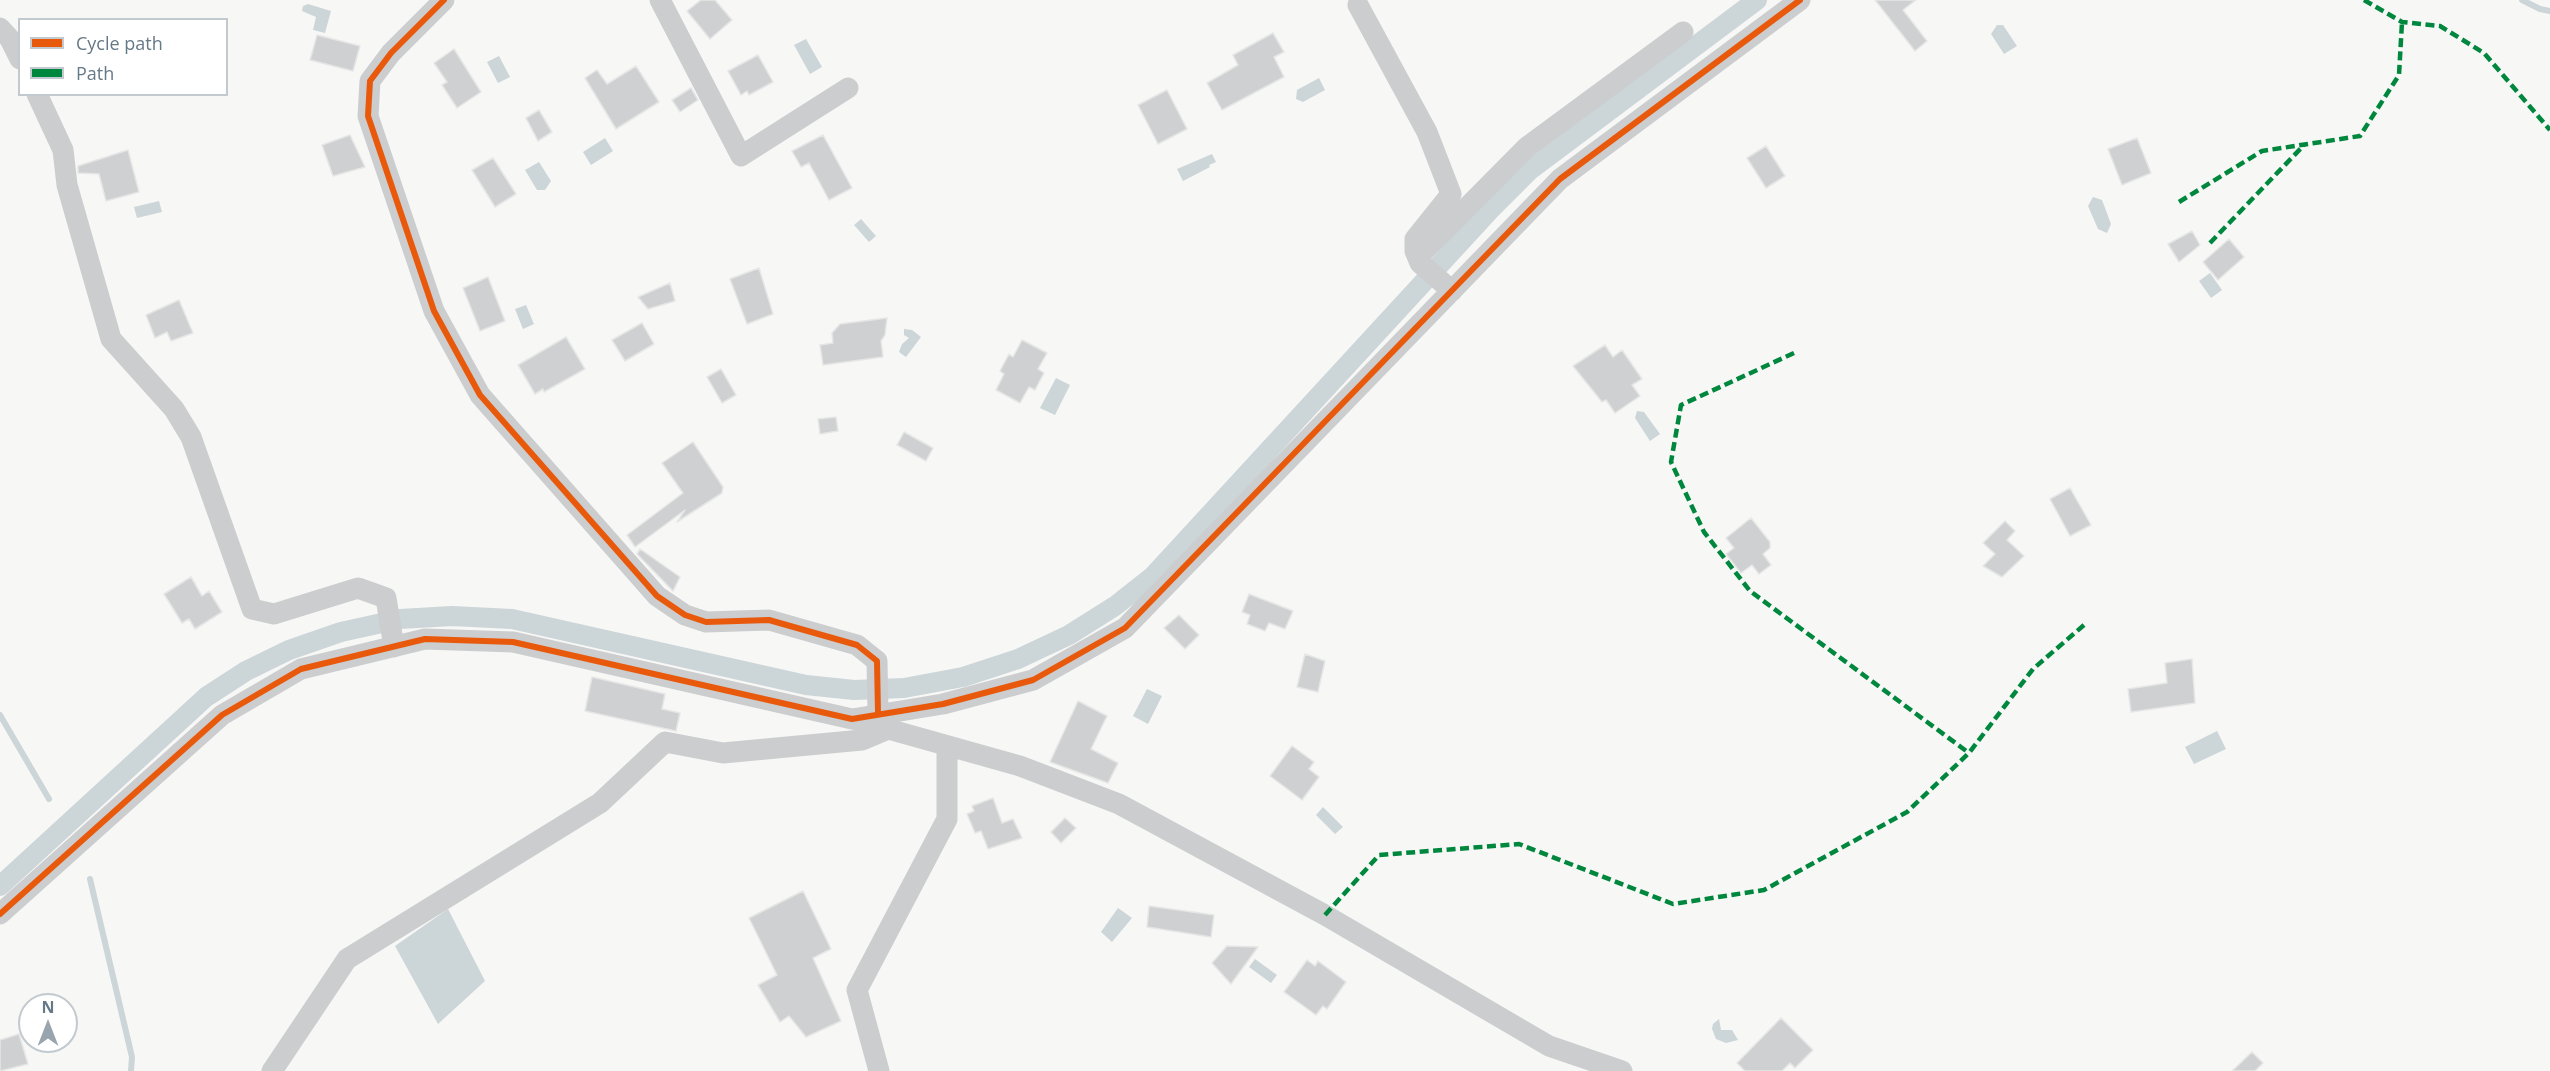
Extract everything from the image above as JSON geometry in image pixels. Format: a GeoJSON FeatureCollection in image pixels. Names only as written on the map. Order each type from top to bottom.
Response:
{"type":"FeatureCollection","features":[{"type":"Feature","properties":{"kind":"street"},"geometry":{"type":"LineString","coordinates":[[444,0],[391,53],[370,81],[368,117],[435,310],[480,394],[657,596],[685,615],[706,622],[770,620],[857,645],[876,661],[883,721]]}},
{"type":"Feature","properties":{"kind":"street"},"geometry":{"type":"LineString","coordinates":[[660,0],[741,156],[848,88]]}},
{"type":"Feature","properties":{"kind":"street"},"geometry":{"type":"LineString","coordinates":[[272,1071],[347,959],[600,803],[665,742],[723,753],[862,740],[883,721],[1033,680],[1125,628],[1560,179],[1800,0]]}},
{"type":"Feature","properties":{"kind":"street"},"geometry":{"type":"LineString","coordinates":[[1358,5],[1426,132],[1451,194],[1415,239],[1419,260],[1452,291]]}},
{"type":"Feature","properties":{"kind":"street"},"geometry":{"type":"LineString","coordinates":[[0,28],[10,39],[18,55]]}},
{"type":"Feature","properties":{"kind":"street"},"geometry":{"type":"LineString","coordinates":[[1419,260],[1527,147],[1683,32]]}},
{"type":"Feature","properties":{"kind":"street"},"geometry":{"type":"LineString","coordinates":[[38,96],[63,150],[67,185],[111,339],[174,409],[191,437],[252,609],[274,614],[358,588],[386,598],[394,647]]}},
{"type":"Feature","properties":{"kind":"street"},"geometry":{"type":"LineString","coordinates":[[0,914],[222,716],[301,669],[425,639],[513,642],[852,719],[883,721],[947,746],[1020,766],[1119,804],[1325,915],[1549,1046],[1622,1071]]}},
{"type":"Feature","properties":{"kind":"street"},"geometry":{"type":"LineString","coordinates":[[879,1071],[857,990],[947,819],[947,746]]}},
{"type":"Feature","properties":{"kind":"shaded area"},"geometry":{"type":"Polygon","coordinates":[[[308,4],[331,11],[325,33],[313,30],[316,17],[302,11],[303,6],[308,4]]]}},
{"type":"Feature","properties":{"kind":"shaded area"},"geometry":{"type":"Polygon","coordinates":[[[1997,25],[2003,25],[2017,46],[2004,54],[1991,34],[1997,25]]]}},
{"type":"Feature","properties":{"kind":"shaded area"},"geometry":{"type":"Polygon","coordinates":[[[806,39],[822,67],[810,74],[794,45],[806,39]]]}},
{"type":"Feature","properties":{"kind":"shaded area"},"geometry":{"type":"Polygon","coordinates":[[[499,56],[510,77],[498,83],[487,62],[499,56]]]}},
{"type":"Feature","properties":{"kind":"shaded area"},"geometry":{"type":"Polygon","coordinates":[[[1319,78],[1325,90],[1303,102],[1296,99],[1297,90],[1319,78]]]}},
{"type":"Feature","properties":{"kind":"shaded area"},"geometry":{"type":"Polygon","coordinates":[[[605,138],[613,151],[591,165],[583,152],[605,138]]]}},
{"type":"Feature","properties":{"kind":"shaded area"},"geometry":{"type":"Polygon","coordinates":[[[1212,154],[1216,162],[1183,181],[1177,169],[1212,154]]]}},
{"type":"Feature","properties":{"kind":"shaded area"},"geometry":{"type":"Polygon","coordinates":[[[539,162],[551,181],[545,190],[537,190],[525,170],[539,162]]]}},
{"type":"Feature","properties":{"kind":"shaded area"},"geometry":{"type":"Polygon","coordinates":[[[2093,197],[2102,200],[2111,224],[2107,233],[2098,229],[2088,206],[2093,197]]]}},
{"type":"Feature","properties":{"kind":"shaded area"},"geometry":{"type":"Polygon","coordinates":[[[159,201],[162,212],[137,218],[134,207],[159,201]]]}},
{"type":"Feature","properties":{"kind":"shaded area"},"geometry":{"type":"Polygon","coordinates":[[[861,219],[876,236],[869,242],[854,225],[861,219]]]}},
{"type":"Feature","properties":{"kind":"shaded area"},"geometry":{"type":"Polygon","coordinates":[[[2210,273],[2222,290],[2211,298],[2199,281],[2210,273]]]}},
{"type":"Feature","properties":{"kind":"shaded area"},"geometry":{"type":"Polygon","coordinates":[[[526,305],[534,324],[523,329],[515,309],[526,305]]]}},
{"type":"Feature","properties":{"kind":"shaded area"},"geometry":{"type":"Polygon","coordinates":[[[904,329],[912,330],[921,337],[906,357],[899,352],[902,344],[909,338],[904,335],[904,329]]]}},
{"type":"Feature","properties":{"kind":"shaded area"},"geometry":{"type":"Polygon","coordinates":[[[1056,378],[1070,385],[1055,415],[1040,408],[1056,378]]]}},
{"type":"Feature","properties":{"kind":"shaded area"},"geometry":{"type":"Polygon","coordinates":[[[1637,411],[1644,412],[1660,434],[1650,441],[1635,418],[1637,411]]]}},
{"type":"Feature","properties":{"kind":"shaded area"},"geometry":{"type":"Polygon","coordinates":[[[1147,689],[1162,696],[1148,724],[1133,716],[1147,689]]]}},
{"type":"Feature","properties":{"kind":"shaded area"},"geometry":{"type":"Polygon","coordinates":[[[2217,731],[2226,749],[2194,764],[2185,747],[2217,731]]]}},
{"type":"Feature","properties":{"kind":"shaded area"},"geometry":{"type":"Polygon","coordinates":[[[1323,807],[1343,827],[1335,834],[1316,815],[1323,807]]]}},
{"type":"Feature","properties":{"kind":"shaded area"},"geometry":{"type":"Polygon","coordinates":[[[1118,908],[1132,918],[1112,942],[1101,932],[1118,908]]]}},
{"type":"Feature","properties":{"kind":"shaded area"},"geometry":{"type":"Polygon","coordinates":[[[448,909],[485,981],[438,1024],[395,946],[448,909]]]}},
{"type":"Feature","properties":{"kind":"shaded area"},"geometry":{"type":"Polygon","coordinates":[[[1255,959],[1277,975],[1271,983],[1249,967],[1255,959]]]}},
{"type":"Feature","properties":{"kind":"shaded area"},"geometry":{"type":"Polygon","coordinates":[[[1719,1019],[1721,1030],[1732,1030],[1738,1040],[1726,1043],[1716,1039],[1712,1029],[1713,1024],[1719,1019]]]}},
{"type":"Feature","properties":{"kind":"building"},"geometry":{"type":"Polygon","coordinates":[[[701,0],[715,0],[732,20],[710,39],[687,11],[701,0]]]}},
{"type":"Feature","properties":{"kind":"building"},"geometry":{"type":"Polygon","coordinates":[[[1875,0],[1916,0],[1903,10],[1927,41],[1915,51],[1875,0]]]}},
{"type":"Feature","properties":{"kind":"building"},"geometry":{"type":"Polygon","coordinates":[[[1273,33],[1284,52],[1274,57],[1284,77],[1222,110],[1207,83],[1238,65],[1233,55],[1273,33]]]}},
{"type":"Feature","properties":{"kind":"building"},"geometry":{"type":"Polygon","coordinates":[[[317,35],[360,46],[353,71],[310,60],[317,35]]]}},
{"type":"Feature","properties":{"kind":"building"},"geometry":{"type":"Polygon","coordinates":[[[454,49],[481,92],[457,108],[442,85],[447,82],[434,63],[454,49]]]}},
{"type":"Feature","properties":{"kind":"building"},"geometry":{"type":"Polygon","coordinates":[[[758,55],[773,82],[749,95],[747,91],[741,95],[728,71],[758,55]]]}},
{"type":"Feature","properties":{"kind":"building"},"geometry":{"type":"Polygon","coordinates":[[[636,66],[659,102],[616,129],[585,78],[597,70],[607,84],[636,66]]]}},
{"type":"Feature","properties":{"kind":"building"},"geometry":{"type":"Polygon","coordinates":[[[691,88],[698,100],[680,112],[672,100],[691,88]]]}},
{"type":"Feature","properties":{"kind":"building"},"geometry":{"type":"Polygon","coordinates":[[[1167,90],[1187,129],[1158,144],[1138,105],[1167,90]]]}},
{"type":"Feature","properties":{"kind":"building"},"geometry":{"type":"Polygon","coordinates":[[[539,110],[552,132],[538,141],[526,118],[539,110]]]}},
{"type":"Feature","properties":{"kind":"building"},"geometry":{"type":"Polygon","coordinates":[[[350,135],[365,167],[333,176],[322,145],[350,135]]]}},
{"type":"Feature","properties":{"kind":"building"},"geometry":{"type":"Polygon","coordinates":[[[823,135],[852,188],[829,200],[809,163],[801,167],[792,151],[823,135]]]}},
{"type":"Feature","properties":{"kind":"building"},"geometry":{"type":"Polygon","coordinates":[[[2137,138],[2151,173],[2122,185],[2108,149],[2137,138]]]}},
{"type":"Feature","properties":{"kind":"building"},"geometry":{"type":"Polygon","coordinates":[[[1766,146],[1785,176],[1766,188],[1747,158],[1766,146]]]}},
{"type":"Feature","properties":{"kind":"building"},"geometry":{"type":"Polygon","coordinates":[[[128,150],[139,192],[106,201],[99,174],[78,173],[78,166],[128,150]]]}},
{"type":"Feature","properties":{"kind":"building"},"geometry":{"type":"Polygon","coordinates":[[[493,158],[516,194],[495,207],[472,170],[493,158]]]}},
{"type":"Feature","properties":{"kind":"building"},"geometry":{"type":"Polygon","coordinates":[[[2192,231],[2200,245],[2179,262],[2168,244],[2192,231]]]}},
{"type":"Feature","properties":{"kind":"building"},"geometry":{"type":"Polygon","coordinates":[[[2229,239],[2244,257],[2218,280],[2203,262],[2229,239]]]}},
{"type":"Feature","properties":{"kind":"building"},"geometry":{"type":"Polygon","coordinates":[[[759,268],[773,314],[747,324],[730,279],[759,268]]]}},
{"type":"Feature","properties":{"kind":"building"},"geometry":{"type":"Polygon","coordinates":[[[488,277],[505,321],[480,331],[463,288],[488,277]]]}},
{"type":"Feature","properties":{"kind":"building"},"geometry":{"type":"Polygon","coordinates":[[[670,283],[675,301],[648,309],[638,297],[670,283]]]}},
{"type":"Feature","properties":{"kind":"building"},"geometry":{"type":"Polygon","coordinates":[[[179,300],[193,333],[171,341],[167,332],[155,338],[146,315],[179,300]]]}},
{"type":"Feature","properties":{"kind":"building"},"geometry":{"type":"Polygon","coordinates":[[[887,318],[885,335],[881,341],[883,357],[823,365],[820,345],[833,343],[832,333],[840,324],[887,318]]]}},
{"type":"Feature","properties":{"kind":"building"},"geometry":{"type":"Polygon","coordinates":[[[642,323],[654,344],[625,361],[612,340],[642,323]]]}},
{"type":"Feature","properties":{"kind":"building"},"geometry":{"type":"Polygon","coordinates":[[[566,337],[585,369],[544,392],[543,389],[535,394],[518,365],[566,337]]]}},
{"type":"Feature","properties":{"kind":"building"},"geometry":{"type":"Polygon","coordinates":[[[1022,340],[1047,353],[1038,369],[1044,373],[1035,390],[1029,387],[1020,403],[996,390],[1004,374],[1000,371],[1009,354],[1013,357],[1022,340]]]}},
{"type":"Feature","properties":{"kind":"building"},"geometry":{"type":"Polygon","coordinates":[[[1605,345],[1613,357],[1622,350],[1642,379],[1632,385],[1640,396],[1615,413],[1606,400],[1602,402],[1573,366],[1605,345]]]}},
{"type":"Feature","properties":{"kind":"building"},"geometry":{"type":"Polygon","coordinates":[[[721,369],[736,395],[722,403],[707,377],[721,369]]]}},
{"type":"Feature","properties":{"kind":"building"},"geometry":{"type":"Polygon","coordinates":[[[836,417],[838,431],[820,434],[818,419],[836,417]]]}},
{"type":"Feature","properties":{"kind":"building"},"geometry":{"type":"Polygon","coordinates":[[[904,432],[933,448],[926,461],[897,445],[904,432]]]}},
{"type":"Feature","properties":{"kind":"building"},"geometry":{"type":"Polygon","coordinates":[[[693,442],[723,487],[722,493],[677,522],[685,510],[635,547],[627,535],[683,493],[662,463],[693,442]]]}},
{"type":"Feature","properties":{"kind":"building"},"geometry":{"type":"Polygon","coordinates":[[[2070,488],[2091,525],[2070,536],[2050,499],[2070,488]]]}},
{"type":"Feature","properties":{"kind":"building"},"geometry":{"type":"Polygon","coordinates":[[[1751,518],[1770,542],[1770,548],[1763,554],[1771,565],[1759,574],[1752,565],[1741,573],[1726,554],[1734,548],[1726,538],[1751,518]]]}},
{"type":"Feature","properties":{"kind":"building"},"geometry":{"type":"Polygon","coordinates":[[[2005,521],[2015,531],[2007,540],[2024,556],[2002,577],[1983,566],[1995,554],[1983,543],[2005,521]]]}},
{"type":"Feature","properties":{"kind":"building"},"geometry":{"type":"Polygon","coordinates":[[[640,549],[680,577],[673,591],[637,554],[640,549]]]}},
{"type":"Feature","properties":{"kind":"building"},"geometry":{"type":"Polygon","coordinates":[[[191,577],[202,596],[209,591],[222,612],[195,629],[189,619],[182,623],[164,594],[191,577]]]}},
{"type":"Feature","properties":{"kind":"building"},"geometry":{"type":"Polygon","coordinates":[[[1249,594],[1293,611],[1285,629],[1269,623],[1265,631],[1247,624],[1250,615],[1242,612],[1249,594]]]}},
{"type":"Feature","properties":{"kind":"building"},"geometry":{"type":"Polygon","coordinates":[[[1179,615],[1199,635],[1185,649],[1164,628],[1179,615]]]}},
{"type":"Feature","properties":{"kind":"building"},"geometry":{"type":"Polygon","coordinates":[[[1305,654],[1325,661],[1318,692],[1297,687],[1305,654]]]}},
{"type":"Feature","properties":{"kind":"building"},"geometry":{"type":"Polygon","coordinates":[[[2192,659],[2195,703],[2131,712],[2128,689],[2167,683],[2165,663],[2192,659]]]}},
{"type":"Feature","properties":{"kind":"building"},"geometry":{"type":"Polygon","coordinates":[[[592,677],[665,694],[662,709],[680,713],[676,731],[585,711],[592,677]]]}},
{"type":"Feature","properties":{"kind":"building"},"geometry":{"type":"Polygon","coordinates":[[[1078,701],[1107,716],[1091,749],[1118,763],[1108,783],[1050,762],[1078,701]]]}},
{"type":"Feature","properties":{"kind":"building"},"geometry":{"type":"Polygon","coordinates":[[[1292,746],[1314,762],[1309,769],[1319,777],[1302,800],[1270,776],[1292,746]]]}},
{"type":"Feature","properties":{"kind":"building"},"geometry":{"type":"Polygon","coordinates":[[[993,798],[1002,823],[1013,819],[1022,838],[988,849],[981,831],[975,833],[967,814],[974,811],[972,806],[993,798]]]}},
{"type":"Feature","properties":{"kind":"building"},"geometry":{"type":"Polygon","coordinates":[[[1065,818],[1076,828],[1061,843],[1051,832],[1065,818]]]}},
{"type":"Feature","properties":{"kind":"building"},"geometry":{"type":"Polygon","coordinates":[[[803,891],[831,949],[813,958],[841,1021],[806,1037],[789,1016],[780,1022],[758,985],[777,975],[749,918],[803,891]]]}},
{"type":"Feature","properties":{"kind":"building"},"geometry":{"type":"Polygon","coordinates":[[[1149,906],[1214,915],[1211,937],[1147,927],[1149,906]]]}},
{"type":"Feature","properties":{"kind":"building"},"geometry":{"type":"Polygon","coordinates":[[[1227,946],[1258,947],[1231,984],[1212,963],[1227,946]]]}},
{"type":"Feature","properties":{"kind":"building"},"geometry":{"type":"Polygon","coordinates":[[[1307,960],[1315,966],[1318,961],[1346,982],[1327,1009],[1323,1006],[1316,1015],[1284,992],[1307,960]]]}},
{"type":"Feature","properties":{"kind":"building"},"geometry":{"type":"Polygon","coordinates":[[[1781,1018],[1813,1050],[1795,1068],[1790,1063],[1782,1071],[1745,1071],[1737,1063],[1781,1018]]]}},
{"type":"Feature","properties":{"kind":"building"},"geometry":{"type":"Polygon","coordinates":[[[18,1034],[18,1053],[25,1053],[28,1064],[0,1071],[0,1040],[18,1034]]]}},
{"type":"Feature","properties":{"kind":"building"},"geometry":{"type":"Polygon","coordinates":[[[2252,1052],[2263,1063],[2255,1071],[2232,1071],[2252,1052]]]}},
{"type":"Feature","properties":{"kind":"waterway"},"geometry":{"type":"LineString","coordinates":[[0,886],[206,697],[246,671],[289,650],[341,632],[400,619],[452,616],[512,619],[806,685],[854,690],[904,688],[963,677],[1018,659],[1069,635],[1115,606],[1153,576],[1490,210],[1530,170],[1757,0]]}},
{"type":"Feature","properties":{"kind":"waterway"},"geometry":{"type":"LineString","coordinates":[[2522,0],[2550,11]]}},
{"type":"Feature","properties":{"kind":"waterway"},"geometry":{"type":"LineString","coordinates":[[0,715],[49,799]]}},
{"type":"Feature","properties":{"kind":"waterway"},"geometry":{"type":"LineString","coordinates":[[90,879],[132,1057],[131,1071]]}},
{"type":"Feature","properties":{"kind":"marked path"},"geometry":{"type":"LineString","coordinates":[[2364,0],[2402,22],[2440,26],[2484,53],[2550,130]]}},
{"type":"Feature","properties":{"kind":"marked path"},"geometry":{"type":"LineString","coordinates":[[2179,202],[2262,151],[2360,136],[2399,75],[2402,22]]}},
{"type":"Feature","properties":{"kind":"marked path"},"geometry":{"type":"LineString","coordinates":[[2210,243],[2305,144]]}},
{"type":"Feature","properties":{"kind":"marked path"},"geometry":{"type":"LineString","coordinates":[[1794,353],[1681,405],[1671,462],[1704,532],[1750,591],[1969,753]]}},
{"type":"Feature","properties":{"kind":"marked path"},"geometry":{"type":"LineString","coordinates":[[1325,915],[1379,855],[1519,844],[1673,904],[1764,890],[1907,812],[1969,753],[2033,669],[2084,625]]}},
{"type":"Feature","properties":{"kind":"cycle path"},"geometry":{"type":"LineString","coordinates":[[444,0],[391,53],[370,81],[368,116],[434,311],[480,395],[657,596],[685,615],[706,622],[769,620],[857,645],[877,661],[878,713]]}},
{"type":"Feature","properties":{"kind":"cycle path"},"geometry":{"type":"LineString","coordinates":[[0,914],[222,715],[301,669],[425,639],[513,642],[852,719],[943,704],[1033,680],[1125,628],[1560,179],[1800,0]]}}]}
